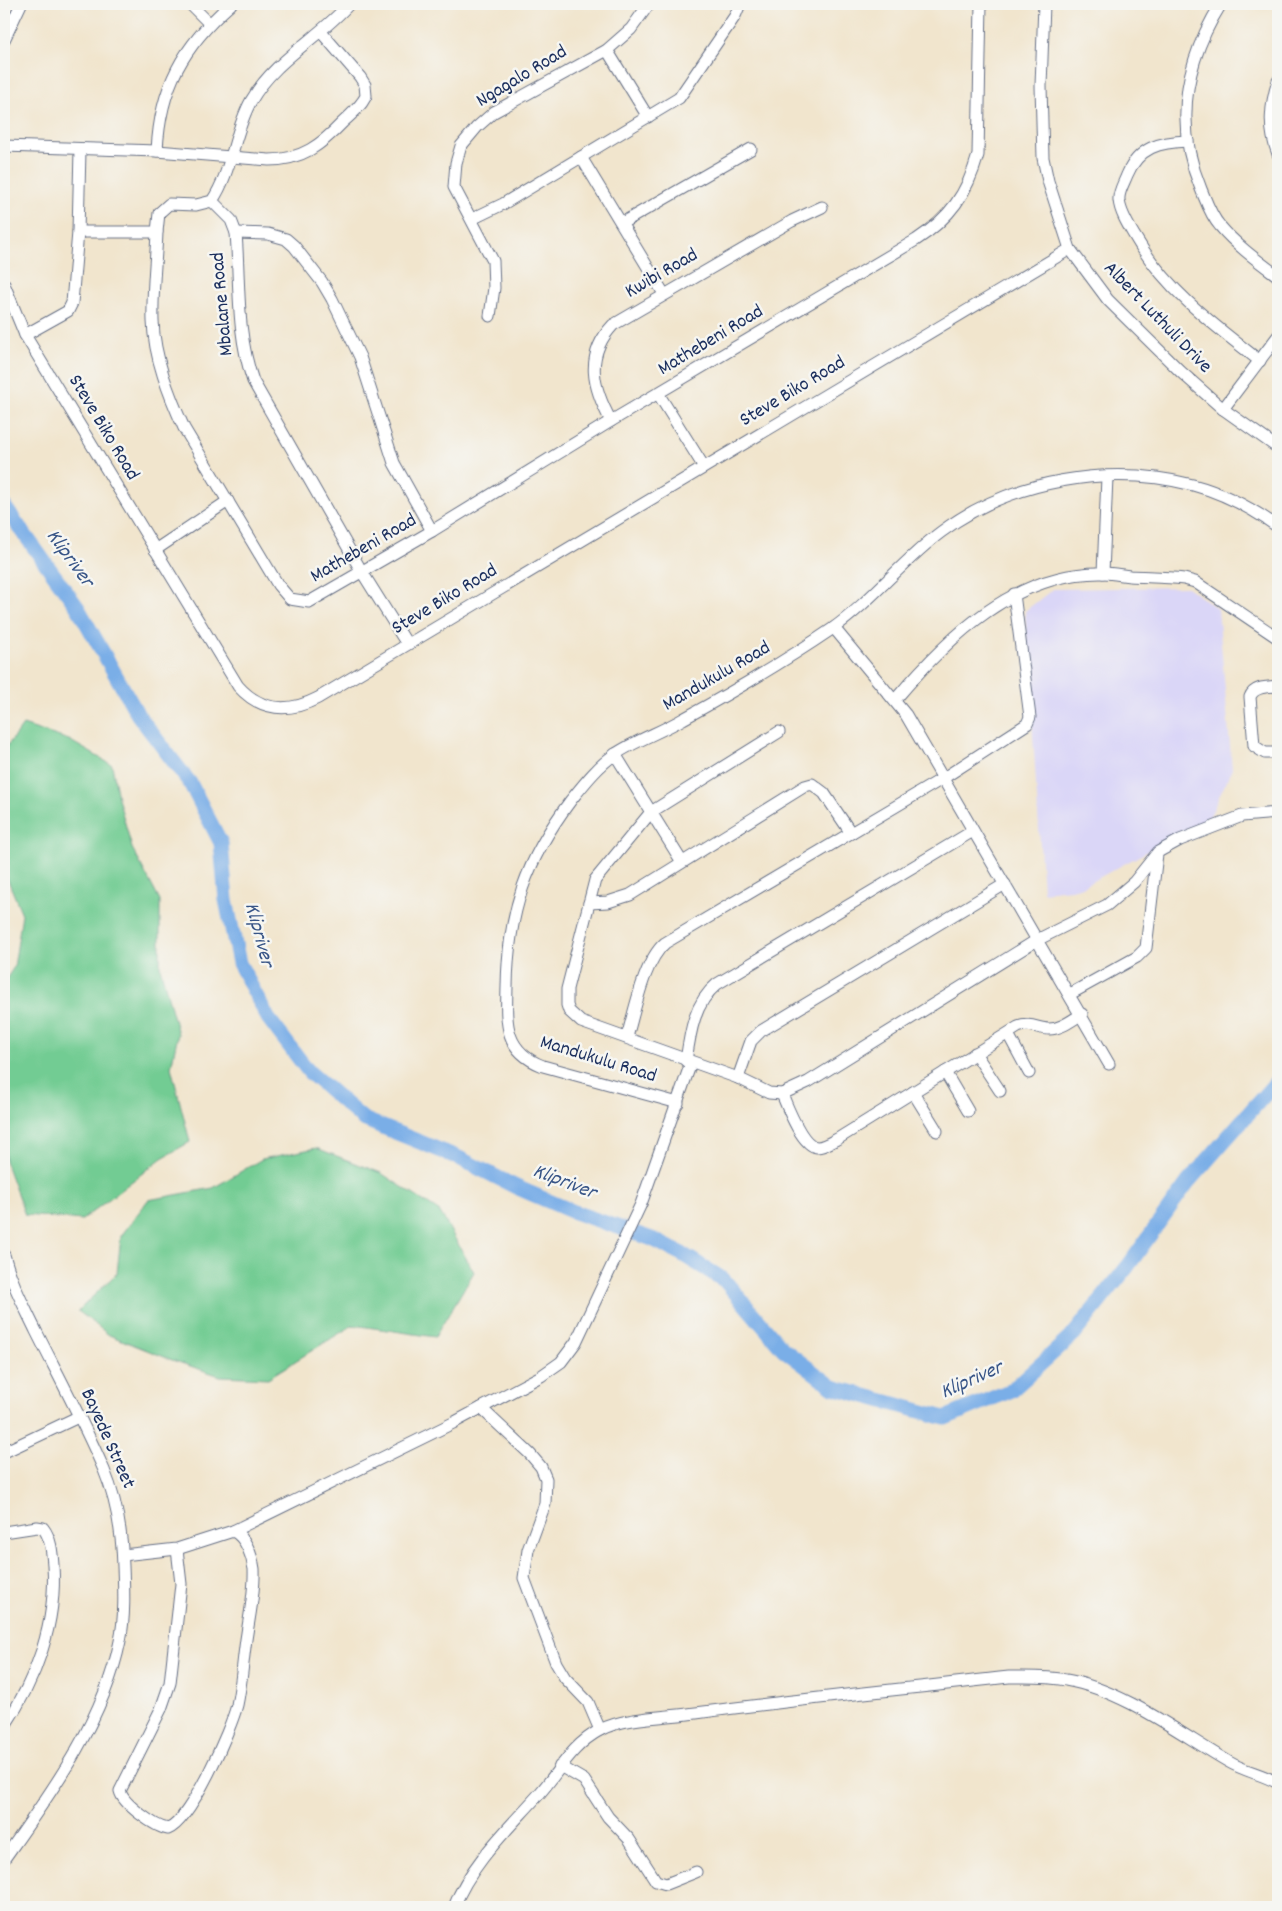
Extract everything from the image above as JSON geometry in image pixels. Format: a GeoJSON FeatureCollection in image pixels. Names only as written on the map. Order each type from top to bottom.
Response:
{"type":"FeatureCollection","features":[{"type":"Feature","properties":{"kind":"street"},"geometry":{"type":"LineString","coordinates":[[4,40],[20,4]]}},
{"type":"Feature","properties":{"kind":"street"},"geometry":{"type":"LineString","coordinates":[[190,4],[209,24]]}},
{"type":"Feature","properties":{"kind":"street"},"geometry":{"type":"LineString","coordinates":[[157,151],[160,111],[166,93],[184,55],[196,37],[231,4]]}},
{"type":"Feature","properties":{"kind":"street"},"geometry":{"type":"LineString","coordinates":[[212,201],[245,115],[260,87],[285,61],[321,32],[349,4]]}},
{"type":"Feature","properties":{"kind":"street","name":"Ngagalo Road"},"geometry":{"type":"LineString","coordinates":[[490,316],[494,288],[493,261],[455,190],[453,180],[458,154],[467,138],[494,112],[607,50],[631,29],[649,4]]}},
{"type":"Feature","properties":{"kind":"street"},"geometry":{"type":"LineString","coordinates":[[472,219],[503,204],[683,95],[735,16],[740,4]]}},
{"type":"Feature","properties":{"kind":"street","name":"Mathebeni Road"},"geometry":{"type":"LineString","coordinates":[[228,501],[278,585],[290,599],[300,602],[314,600],[916,240],[949,214],[974,171],[978,155],[981,4]]}},
{"type":"Feature","properties":{"kind":"street","name":"Albert Luthuli Drive"},"geometry":{"type":"LineString","coordinates":[[1044,4],[1041,86],[1044,158],[1048,181],[1070,249],[1108,300],[1223,410],[1278,448]]}},
{"type":"Feature","properties":{"kind":"street"},"geometry":{"type":"LineString","coordinates":[[1221,4],[1200,40],[1189,73],[1186,110],[1188,140],[1197,180],[1219,225],[1257,261],[1278,276]]}},
{"type":"Feature","properties":{"kind":"street"},"geometry":{"type":"LineString","coordinates":[[4,146],[80,150],[157,151],[281,160],[308,152],[328,138],[364,100],[367,92],[363,83],[321,32]]}},
{"type":"Feature","properties":{"kind":"street"},"geometry":{"type":"LineString","coordinates":[[607,50],[648,117]]}},
{"type":"Feature","properties":{"kind":"street"},"geometry":{"type":"LineString","coordinates":[[1278,81],[1270,114],[1273,139],[1278,154]]}},
{"type":"Feature","properties":{"kind":"street"},"geometry":{"type":"LineString","coordinates":[[1188,140],[1166,142],[1140,154],[1134,160],[1120,191],[1119,203],[1135,237],[1161,276],[1221,331],[1260,361]]}},
{"type":"Feature","properties":{"kind":"street"},"geometry":{"type":"LineString","coordinates":[[622,223],[751,149]]}},
{"type":"Feature","properties":{"kind":"street"},"geometry":{"type":"LineString","coordinates":[[25,335],[71,308],[78,232],[80,150]]}},
{"type":"Feature","properties":{"kind":"street"},"geometry":{"type":"LineString","coordinates":[[582,157],[664,294]]}},
{"type":"Feature","properties":{"kind":"street"},"geometry":{"type":"LineString","coordinates":[[155,550],[228,501],[184,428],[174,406],[159,357],[153,321],[159,213],[169,204],[196,205],[212,201]]}},
{"type":"Feature","properties":{"kind":"street"},"geometry":{"type":"LineString","coordinates":[[212,201],[231,220],[236,233]]}},
{"type":"Feature","properties":{"kind":"street","name":"Kwibi Road"},"geometry":{"type":"LineString","coordinates":[[611,421],[594,382],[594,364],[602,339],[619,321],[792,221],[822,207]]}},
{"type":"Feature","properties":{"kind":"street"},"geometry":{"type":"LineString","coordinates":[[78,232],[157,232]]}},
{"type":"Feature","properties":{"kind":"street","name":"Mbalane Road"},"geometry":{"type":"LineString","coordinates":[[407,644],[362,572],[253,381],[245,359],[241,334],[236,233],[268,234],[286,239],[294,246],[322,282],[360,357],[394,464],[432,531]]}},
{"type":"Feature","properties":{"kind":"street","name":"Steve Biko Road"},"geometry":{"type":"LineString","coordinates":[[4,284],[25,335],[238,686],[251,699],[265,706],[285,709],[310,702],[1070,249]]}},
{"type":"Feature","properties":{"kind":"street"},"geometry":{"type":"LineString","coordinates":[[1223,410],[1278,336]]}},
{"type":"Feature","properties":{"kind":"street"},"geometry":{"type":"LineString","coordinates":[[659,395],[704,467]]}},
{"type":"Feature","properties":{"kind":"street"},"geometry":{"type":"LineString","coordinates":[[1104,572],[1107,477]]}},
{"type":"Feature","properties":{"kind":"street","name":"Mandukulu Road"},"geometry":{"type":"LineString","coordinates":[[678,1103],[564,1073],[528,1060],[518,1051],[511,1040],[508,1027],[506,1014],[509,937],[529,869],[542,842],[555,822],[589,779],[615,754],[698,711],[834,628],[935,536],[971,513],[999,499],[1046,484],[1107,477],[1139,477],[1193,485],[1245,507],[1278,527]]}},
{"type":"Feature","properties":{"kind":"street"},"geometry":{"type":"LineString","coordinates":[[896,700],[914,678],[961,633],[1014,594],[1051,579],[1104,572],[1184,579],[1195,582],[1278,638]]}},
{"type":"Feature","properties":{"kind":"street"},"geometry":{"type":"LineString","coordinates":[[627,1037],[649,967],[658,949],[942,779],[1029,722],[1014,594]]}},
{"type":"Feature","properties":{"kind":"street"},"geometry":{"type":"LineString","coordinates":[[834,628],[896,700],[1082,1014],[1109,1064]]}},
{"type":"Feature","properties":{"kind":"street"},"geometry":{"type":"LineString","coordinates":[[1278,686],[1258,688],[1253,691],[1250,697],[1254,746],[1265,753],[1278,753]]}},
{"type":"Feature","properties":{"kind":"street"},"geometry":{"type":"LineString","coordinates":[[779,732],[651,812],[595,880],[567,989],[568,1008],[581,1022],[738,1078],[758,1090],[782,1094],[808,1082],[1037,940],[1112,902],[1134,882],[1158,852],[1196,833],[1242,816],[1278,813]]}},
{"type":"Feature","properties":{"kind":"street"},"geometry":{"type":"LineString","coordinates":[[615,754],[682,862]]}},
{"type":"Feature","properties":{"kind":"street"},"geometry":{"type":"LineString","coordinates":[[589,903],[608,902],[630,895],[812,784],[821,789],[829,799],[851,833]]}},
{"type":"Feature","properties":{"kind":"street"},"geometry":{"type":"LineString","coordinates":[[123,1555],[177,1549],[233,1531],[481,1408],[541,1376],[561,1362],[576,1342],[641,1204],[678,1103],[689,1062],[696,1013],[706,996],[717,984],[973,831]]}},
{"type":"Feature","properties":{"kind":"street"},"geometry":{"type":"LineString","coordinates":[[1070,994],[1137,957],[1146,948],[1158,852]]}},
{"type":"Feature","properties":{"kind":"street"},"geometry":{"type":"LineString","coordinates":[[738,1078],[752,1041],[761,1031],[1004,884]]}},
{"type":"Feature","properties":{"kind":"street"},"geometry":{"type":"LineString","coordinates":[[782,1094],[804,1138],[816,1147],[839,1138],[1008,1034],[1026,1025],[1056,1028],[1082,1014]]}},
{"type":"Feature","properties":{"kind":"street"},"geometry":{"type":"LineString","coordinates":[[1008,1034],[1029,1073]]}},
{"type":"Feature","properties":{"kind":"street"},"geometry":{"type":"LineString","coordinates":[[975,1053],[1000,1092]]}},
{"type":"Feature","properties":{"kind":"street"},"geometry":{"type":"LineString","coordinates":[[945,1072],[968,1111]]}},
{"type":"Feature","properties":{"kind":"street"},"geometry":{"type":"LineString","coordinates":[[913,1092],[937,1131]]}},
{"type":"Feature","properties":{"kind":"street","name":"Bayede Street"},"geometry":{"type":"LineString","coordinates":[[4,1255],[17,1290],[105,1472],[119,1517],[123,1555],[124,1596],[121,1639],[106,1689],[82,1740],[8,1843],[4,1859]]}},
{"type":"Feature","properties":{"kind":"street"},"geometry":{"type":"LineString","coordinates":[[481,1408],[530,1454],[541,1467],[546,1479],[545,1504],[528,1550],[524,1578],[556,1663],[565,1678],[588,1702],[600,1730]]}},
{"type":"Feature","properties":{"kind":"street"},"geometry":{"type":"LineString","coordinates":[[4,1452],[78,1417]]}},
{"type":"Feature","properties":{"kind":"street"},"geometry":{"type":"LineString","coordinates":[[4,1532],[37,1527],[44,1530],[50,1546],[53,1570],[48,1631],[28,1686],[4,1727]]}},
{"type":"Feature","properties":{"kind":"street"},"geometry":{"type":"LineString","coordinates":[[177,1549],[181,1584],[170,1683],[161,1709],[120,1791],[124,1799],[154,1824],[168,1829],[180,1822],[188,1811],[203,1783],[237,1706],[252,1605],[254,1569],[242,1536],[233,1531]]}},
{"type":"Feature","properties":{"kind":"street"},"geometry":{"type":"LineString","coordinates":[[454,1907],[471,1875],[570,1752],[600,1730],[611,1725],[752,1705],[1009,1677],[1050,1677],[1082,1684],[1116,1697],[1176,1729],[1230,1763],[1278,1783]]}},
{"type":"Feature","properties":{"kind":"street"},"geometry":{"type":"LineString","coordinates":[[560,1766],[584,1780],[608,1817],[629,1839],[656,1881],[666,1884],[696,1872]]}},
{"type":"Feature","properties":{"kind":"shaded area"},"geometry":{"type":"Polygon","coordinates":[[[1187,587],[1218,609],[1232,769],[1209,818],[1080,888],[1043,892],[1025,611],[1053,589],[1187,587]]]}},
{"type":"Feature","properties":{"kind":"green space"},"geometry":{"type":"Polygon","coordinates":[[[23,725],[69,740],[112,765],[118,798],[132,848],[160,901],[160,967],[178,1034],[171,1067],[190,1142],[162,1158],[82,1220],[25,1215],[5,1161],[4,982],[14,967],[22,914],[4,871],[4,750],[23,725]]]}},
{"type":"Feature","properties":{"kind":"green space"},"geometry":{"type":"Polygon","coordinates":[[[316,1148],[381,1173],[440,1212],[474,1272],[435,1337],[353,1325],[268,1378],[220,1376],[172,1360],[109,1335],[78,1311],[117,1273],[121,1236],[148,1200],[213,1188],[262,1159],[316,1148]]]}},
{"type":"Feature","properties":{"kind":"waterway","name":"Klipriver"},"geometry":{"type":"LineString","coordinates":[[4,506],[78,608],[138,715],[190,783],[221,843],[226,900],[239,963],[268,1018],[309,1072],[363,1119],[459,1158],[516,1187],[574,1212],[652,1239],[682,1254],[724,1280],[783,1349],[833,1387],[945,1418],[1012,1390],[1074,1334],[1128,1266],[1188,1182],[1278,1080]]}}]}
